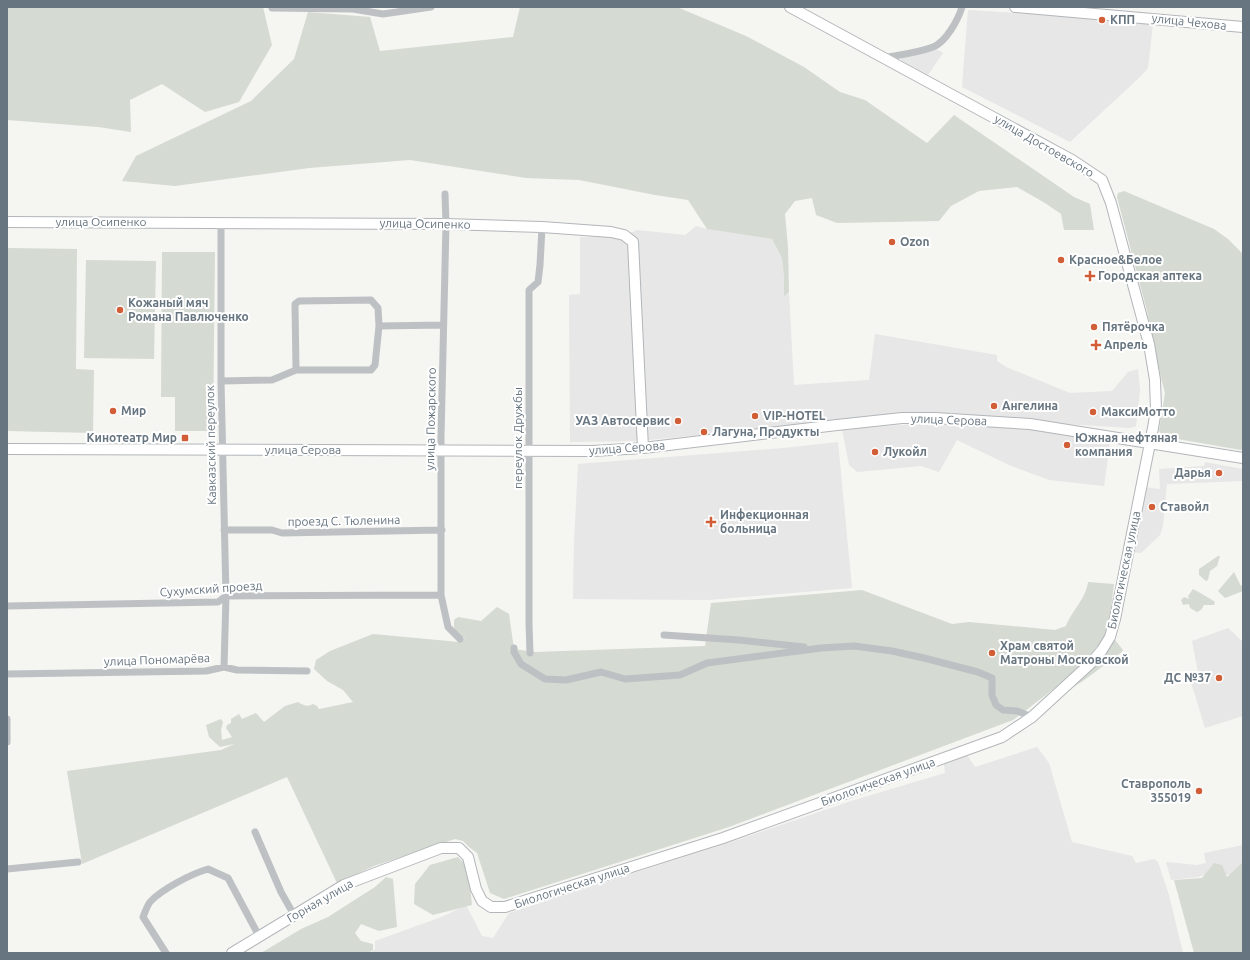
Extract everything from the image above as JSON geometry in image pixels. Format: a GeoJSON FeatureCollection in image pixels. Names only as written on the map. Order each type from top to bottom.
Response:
{"type":"FeatureCollection","features":[{"type":"Feature","properties":{"kind":"street"},"geometry":{"type":"LineString","coordinates":[[272,8],[353,9],[383,14],[431,7]]}},
{"type":"Feature","properties":{"kind":"street","name":"улица Достоевского"},"geometry":{"type":"LineString","coordinates":[[790,7],[1065,156],[1102,180],[1113,208],[1149,344],[1155,380],[1156,397],[1156,410],[1150,442]]}},
{"type":"Feature","properties":{"kind":"street"},"geometry":{"type":"LineString","coordinates":[[883,58],[934,47],[947,35],[958,18],[962,7]]}},
{"type":"Feature","properties":{"kind":"street","name":"улица Чехова"},"geometry":{"type":"LineString","coordinates":[[1015,7],[1243,27]]}},
{"type":"Feature","properties":{"kind":"street","name":"улица Пожарского"},"geometry":{"type":"LineString","coordinates":[[445,194],[446,224],[441,451],[441,595],[448,627],[460,640]]}},
{"type":"Feature","properties":{"kind":"street","name":"улица Осипенко"},"geometry":{"type":"LineString","coordinates":[[7,222],[446,224],[542,227],[612,232],[624,235],[633,242],[643,448]]}},
{"type":"Feature","properties":{"kind":"street","name":"Кавказский переулок"},"geometry":{"type":"LineString","coordinates":[[221,222],[221,381],[226,596],[224,667]]}},
{"type":"Feature","properties":{"kind":"street","name":"переулок Дружбы"},"geometry":{"type":"LineString","coordinates":[[530,653],[529,290],[538,282],[542,227]]}},
{"type":"Feature","properties":{"kind":"street"},"geometry":{"type":"LineString","coordinates":[[221,381],[272,380],[296,370],[371,370],[375,365],[379,326],[378,308],[370,300],[300,300],[295,304],[296,370]]}},
{"type":"Feature","properties":{"kind":"street"},"geometry":{"type":"LineString","coordinates":[[379,326],[443,325]]}},
{"type":"Feature","properties":{"kind":"street","name":"улица Серова"},"geometry":{"type":"LineString","coordinates":[[7,449],[593,451],[643,448],[837,425],[910,418],[935,418],[1030,424],[1243,458]]}},
{"type":"Feature","properties":{"kind":"street","name":"Биологическая улица"},"geometry":{"type":"LineString","coordinates":[[459,848],[468,856],[476,889],[482,901],[491,907],[505,907],[723,838],[1002,737],[1032,717],[1092,662],[1110,637],[1115,619],[1150,442]]}},
{"type":"Feature","properties":{"kind":"street","name":"проезд С. Тюленина"},"geometry":{"type":"LineString","coordinates":[[224,530],[272,530],[282,533],[442,530]]}},
{"type":"Feature","properties":{"kind":"street","name":"Сухумский проезд"},"geometry":{"type":"LineString","coordinates":[[7,606],[218,602],[226,596],[441,595]]}},
{"type":"Feature","properties":{"kind":"street"},"geometry":{"type":"LineString","coordinates":[[664,636],[821,648]]}},
{"type":"Feature","properties":{"kind":"street"},"geometry":{"type":"LineString","coordinates":[[514,648],[514,652],[521,664],[532,672],[545,679],[566,680],[601,672],[625,679],[680,675],[707,663],[821,648],[854,646],[892,651],[978,672],[992,678],[992,695],[996,705],[1002,710],[1017,711],[1032,717]]}},
{"type":"Feature","properties":{"kind":"street","name":"улица Пономарёва"},"geometry":{"type":"LineString","coordinates":[[7,674],[206,672],[224,667],[237,670],[307,670]]}},
{"type":"Feature","properties":{"kind":"street"},"geometry":{"type":"LineString","coordinates":[[7,718],[7,742]]}},
{"type":"Feature","properties":{"kind":"street"},"geometry":{"type":"LineString","coordinates":[[255,832],[281,892],[294,915]]}},
{"type":"Feature","properties":{"kind":"street","name":"Горная улица"},"geometry":{"type":"LineString","coordinates":[[232,953],[344,885],[441,848],[459,848]]}},
{"type":"Feature","properties":{"kind":"street"},"geometry":{"type":"LineString","coordinates":[[7,869],[78,862]]}},
{"type":"Feature","properties":{"kind":"street"},"geometry":{"type":"LineString","coordinates":[[166,953],[143,917],[149,903],[170,886],[196,872],[208,869],[228,878],[259,936]]}},
{"type":"Feature","properties":{"kind":"shaded area"},"geometry":{"type":"Polygon","coordinates":[[[7,7],[263,7],[272,45],[239,102],[205,112],[162,84],[130,100],[131,132],[98,127],[7,120],[7,7]]]}},
{"type":"Feature","properties":{"kind":"shaded area"},"geometry":{"type":"Polygon","coordinates":[[[520,7],[677,7],[746,36],[804,67],[840,92],[865,100],[927,143],[954,115],[1074,197],[1090,204],[1094,230],[1064,230],[1061,214],[1017,187],[979,191],[951,206],[939,221],[837,223],[816,215],[812,198],[795,201],[785,214],[788,247],[789,292],[784,296],[782,258],[772,239],[707,229],[688,200],[579,180],[526,178],[410,160],[309,168],[175,186],[122,181],[136,156],[251,101],[294,59],[308,12],[370,17],[380,51],[513,37],[520,7]]]}},
{"type":"Feature","properties":{"kind":"shaded area"},"geometry":{"type":"Polygon","coordinates":[[[968,10],[1100,18],[1153,24],[1148,68],[1070,142],[962,87],[968,10]]]}},
{"type":"Feature","properties":{"kind":"shaded area"},"geometry":{"type":"Polygon","coordinates":[[[936,49],[943,53],[928,75],[901,60],[902,56],[936,49]]]}},
{"type":"Feature","properties":{"kind":"shaded area"},"geometry":{"type":"Polygon","coordinates":[[[1124,191],[1214,229],[1228,239],[1243,254],[1243,449],[1241,450],[1166,437],[1159,431],[1165,393],[1147,311],[1117,197],[1118,193],[1124,191]]]}},
{"type":"Feature","properties":{"kind":"shaded area"},"geometry":{"type":"Polygon","coordinates":[[[696,226],[772,239],[782,258],[784,295],[789,292],[794,385],[869,380],[875,334],[997,355],[997,361],[1006,367],[1070,393],[1112,391],[1128,372],[1138,369],[1140,390],[1136,426],[1130,428],[1065,424],[1033,419],[979,417],[836,422],[638,441],[570,442],[569,295],[580,294],[580,237],[622,237],[637,230],[685,235],[696,226]]]}},
{"type":"Feature","properties":{"kind":"shaded area"},"geometry":{"type":"Polygon","coordinates":[[[7,248],[77,249],[76,369],[94,370],[93,433],[7,431],[7,248]]]}},
{"type":"Feature","properties":{"kind":"shaded area"},"geometry":{"type":"Polygon","coordinates":[[[162,252],[215,252],[213,431],[175,431],[175,397],[161,397],[162,252]]]}},
{"type":"Feature","properties":{"kind":"shaded area","name":"Кожаный мяч Романа Павлюченко"},"geometry":{"type":"Polygon","coordinates":[[[86,260],[156,261],[154,359],[84,358],[86,260]]]}},
{"type":"Feature","properties":{"kind":"shaded area"},"geometry":{"type":"Polygon","coordinates":[[[917,424],[1022,427],[1110,443],[1104,486],[1049,480],[1009,465],[957,440],[939,472],[921,466],[857,472],[849,465],[842,429],[917,424]]]}},
{"type":"Feature","properties":{"kind":"shaded area","name":"Инфекционная больница"},"geometry":{"type":"Polygon","coordinates":[[[838,442],[852,588],[708,600],[573,599],[578,464],[784,448],[838,442]]]}},
{"type":"Feature","properties":{"kind":"shaded area"},"geometry":{"type":"Polygon","coordinates":[[[1205,462],[1243,469],[1243,481],[1167,484],[1163,526],[1160,535],[1141,553],[1132,552],[1144,487],[1160,489],[1159,469],[1204,466],[1205,462]]]}},
{"type":"Feature","properties":{"kind":"shaded area"},"geometry":{"type":"Polygon","coordinates":[[[1220,556],[1217,566],[1210,571],[1208,580],[1206,581],[1199,575],[1199,569],[1220,556]]]}},
{"type":"Feature","properties":{"kind":"shaded area"},"geometry":{"type":"Polygon","coordinates":[[[1234,572],[1241,586],[1243,585],[1243,591],[1225,598],[1218,591],[1234,572]]]}},
{"type":"Feature","properties":{"kind":"shaded area"},"geometry":{"type":"Polygon","coordinates":[[[1088,582],[1114,584],[1107,629],[1101,641],[1092,653],[1066,679],[1013,720],[729,827],[504,899],[490,893],[477,853],[463,841],[455,839],[374,866],[337,883],[287,777],[82,864],[67,771],[221,750],[234,744],[220,747],[209,737],[206,725],[221,719],[223,722],[221,730],[222,740],[232,737],[226,728],[227,725],[231,723],[231,719],[239,714],[242,719],[256,713],[264,722],[285,706],[298,702],[306,706],[313,704],[319,709],[353,702],[343,690],[327,681],[314,669],[316,660],[330,651],[373,634],[459,642],[465,638],[457,635],[454,627],[454,620],[458,617],[481,621],[497,607],[509,614],[514,649],[535,652],[705,646],[711,603],[862,590],[952,624],[969,622],[1055,630],[1066,626],[1085,594],[1088,582]]]}},
{"type":"Feature","properties":{"kind":"shaded area"},"geometry":{"type":"Polygon","coordinates":[[[1193,589],[1215,602],[1214,605],[1204,605],[1201,610],[1197,612],[1190,608],[1189,604],[1183,605],[1181,600],[1184,597],[1189,599],[1188,596],[1193,589]]]}},
{"type":"Feature","properties":{"kind":"shaded area","name":"ДС №37"},"geometry":{"type":"Polygon","coordinates":[[[1228,628],[1243,642],[1243,716],[1205,728],[1190,679],[1199,677],[1192,641],[1228,628]]]}},
{"type":"Feature","properties":{"kind":"shaded area"},"geometry":{"type":"Polygon","coordinates":[[[1115,640],[1123,650],[1122,652],[1070,689],[1099,660],[1115,640]]]}},
{"type":"Feature","properties":{"kind":"shaded area"},"geometry":{"type":"Polygon","coordinates":[[[1037,747],[1049,763],[1072,842],[1132,856],[1136,863],[1154,859],[1158,862],[1169,895],[1183,953],[370,953],[375,949],[375,941],[444,916],[466,905],[482,936],[493,938],[509,913],[734,841],[851,801],[945,773],[944,764],[967,755],[975,767],[1037,747]]]}},
{"type":"Feature","properties":{"kind":"shaded area"},"geometry":{"type":"Polygon","coordinates":[[[1243,845],[1243,869],[1235,874],[1224,875],[1222,869],[1198,877],[1171,880],[1166,862],[1197,865],[1206,863],[1204,853],[1243,845]]]}},
{"type":"Feature","properties":{"kind":"shaded area"},"geometry":{"type":"Polygon","coordinates":[[[458,857],[468,867],[472,905],[433,915],[414,904],[415,884],[430,865],[458,857]]]}},
{"type":"Feature","properties":{"kind":"shaded area"},"geometry":{"type":"Polygon","coordinates":[[[1243,862],[1243,953],[1194,953],[1174,880],[1202,878],[1214,863],[1222,865],[1227,877],[1243,862]]]}},
{"type":"Feature","properties":{"kind":"shaded area"},"geometry":{"type":"Polygon","coordinates":[[[386,877],[393,879],[397,927],[379,931],[361,924],[355,933],[361,941],[373,944],[373,950],[368,953],[261,953],[301,929],[328,917],[375,887],[386,877]]]}},
{"type":"Feature","properties":{"kind":"place","name":"КПП"},"geometry":{"type":"Point","coordinates":[1102,20]}},
{"type":"Feature","properties":{"kind":"place","name":"Ozon"},"geometry":{"type":"Point","coordinates":[892,242]}},
{"type":"Feature","properties":{"kind":"place","name":"Красное&Белое"},"geometry":{"type":"Point","coordinates":[1061,260]}},
{"type":"Feature","properties":{"kind":"place","name":"Городская аптека"},"geometry":{"type":"Point","coordinates":[1090,276]}},
{"type":"Feature","properties":{"kind":"place","name":"Кожаный мяч Романа Павлюченко"},"geometry":{"type":"Point","coordinates":[120,310]}},
{"type":"Feature","properties":{"kind":"place","name":"Пятёрочка"},"geometry":{"type":"Point","coordinates":[1094,327]}},
{"type":"Feature","properties":{"kind":"place","name":"Апрель"},"geometry":{"type":"Point","coordinates":[1096,345]}},
{"type":"Feature","properties":{"kind":"place","name":"Ангелина"},"geometry":{"type":"Point","coordinates":[994,406]}},
{"type":"Feature","properties":{"kind":"place","name":"Мир"},"geometry":{"type":"Point","coordinates":[113,411]}},
{"type":"Feature","properties":{"kind":"place","name":"МаксиМотто"},"geometry":{"type":"Point","coordinates":[1093,412]}},
{"type":"Feature","properties":{"kind":"place","name":"VIP-HOTEL"},"geometry":{"type":"Point","coordinates":[755,416]}},
{"type":"Feature","properties":{"kind":"place","name":"УАЗ Автосервис"},"geometry":{"type":"Point","coordinates":[678,421]}},
{"type":"Feature","properties":{"kind":"place","name":"Лагуна, Продукты"},"geometry":{"type":"Point","coordinates":[704,432]}},
{"type":"Feature","properties":{"kind":"place","name":"Кинотеатр Мир"},"geometry":{"type":"Point","coordinates":[185,438]}},
{"type":"Feature","properties":{"kind":"place","name":"Южная нефтяная компания"},"geometry":{"type":"Point","coordinates":[1067,445]}},
{"type":"Feature","properties":{"kind":"place","name":"Лукойл"},"geometry":{"type":"Point","coordinates":[875,452]}},
{"type":"Feature","properties":{"kind":"place","name":"Дарья"},"geometry":{"type":"Point","coordinates":[1219,473]}},
{"type":"Feature","properties":{"kind":"place","name":"Ставойл"},"geometry":{"type":"Point","coordinates":[1152,507]}},
{"type":"Feature","properties":{"kind":"place","name":"Инфекционная больница"},"geometry":{"type":"Point","coordinates":[711,522]}},
{"type":"Feature","properties":{"kind":"place","name":"Храм святой Матроны Московской"},"geometry":{"type":"Point","coordinates":[992,653]}},
{"type":"Feature","properties":{"kind":"place","name":"ДС №37"},"geometry":{"type":"Point","coordinates":[1219,678]}},
{"type":"Feature","properties":{"kind":"place","name":"Ставрополь 355019"},"geometry":{"type":"Point","coordinates":[1199,791]}}]}
